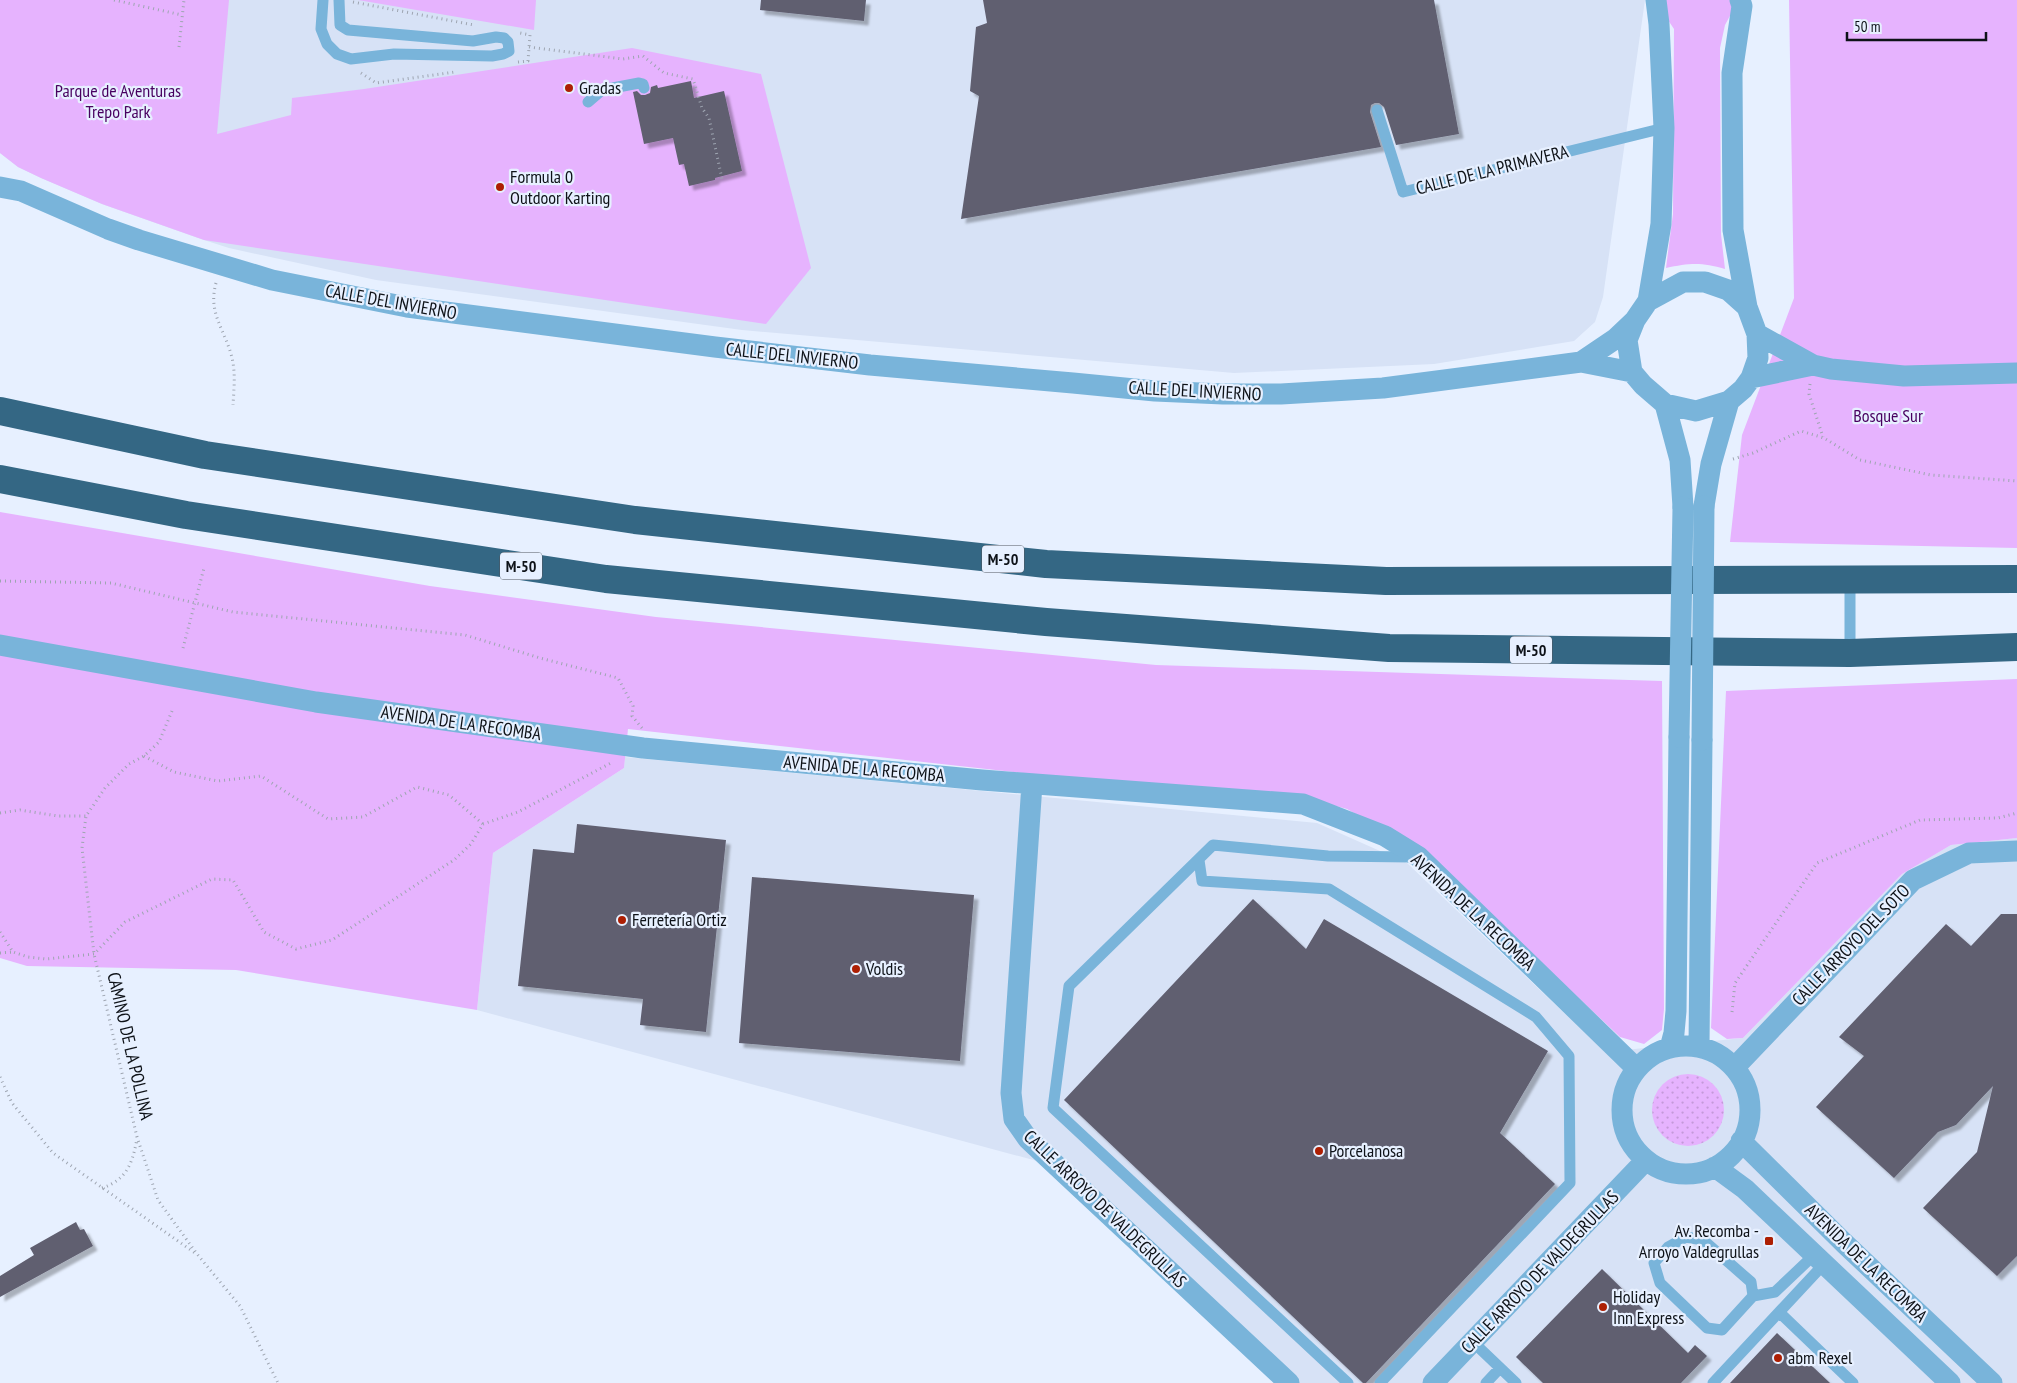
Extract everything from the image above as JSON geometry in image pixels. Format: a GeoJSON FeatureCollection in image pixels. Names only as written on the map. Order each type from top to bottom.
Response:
{"type":"FeatureCollection","features":[{"type":"Feature","properties":{"kind":"highway","name":"M-50"},"geometry":{"type":"LineString","coordinates":[[0,410],[205,456],[635,520],[1046,564],[1386,581],[2017,579]]}},
{"type":"Feature","properties":{"kind":"highway","name":"M-50"},"geometry":{"type":"LineString","coordinates":[[0,479],[186,515],[606,579],[1036,621],[1389,648],[1850,653],[2017,647]]}},
{"type":"Feature","properties":{"kind":"street"},"geometry":{"type":"LineString","coordinates":[[1656,0],[1664,128],[1661,224],[1648,301],[1635,320],[1627,340],[1632,372],[1642,385],[1665,404],[1696,410],[1729,400],[1743,389],[1750,378],[1758,358],[1757,334],[1747,308],[1733,230],[1732,73],[1742,6],[1740,0]]}},
{"type":"Feature","properties":{"kind":"street","name":"CALLE DEL INVIERNO"},"geometry":{"type":"LineString","coordinates":[[0,176],[21,191]]}},
{"type":"Feature","properties":{"kind":"street","name":"CALLE DEL INVIERNO"},"geometry":{"type":"LineString","coordinates":[[0,186],[21,191],[108,229],[139,240],[272,280],[407,307],[783,355],[1155,391],[1223,394],[1300,394],[1383,388],[1581,362]]}},
{"type":"Feature","properties":{"kind":"street"},"geometry":{"type":"LineString","coordinates":[[1648,301],[1683,282],[1705,282],[1728,290],[1747,308]]}},
{"type":"Feature","properties":{"kind":"street"},"geometry":{"type":"LineString","coordinates":[[1581,362],[1609,344],[1635,320]]}},
{"type":"Feature","properties":{"kind":"street"},"geometry":{"type":"LineString","coordinates":[[1757,334],[1813,366]]}},
{"type":"Feature","properties":{"kind":"street"},"geometry":{"type":"LineString","coordinates":[[1581,362],[1632,372]]}},
{"type":"Feature","properties":{"kind":"street"},"geometry":{"type":"LineString","coordinates":[[1750,378],[1813,366],[1904,376],[2017,374]]}},
{"type":"Feature","properties":{"kind":"street"},"geometry":{"type":"LineString","coordinates":[[1699,1046],[1704,506],[1711,464],[1729,400]]}},
{"type":"Feature","properties":{"kind":"street"},"geometry":{"type":"LineString","coordinates":[[1665,404],[1680,460],[1683,506],[1676,1011],[1674,1034],[1670,1048]]}},
{"type":"Feature","properties":{"kind":"street","name":"AVENIDA DE LA RECOMBA"},"geometry":{"type":"LineString","coordinates":[[0,645],[316,702],[643,748],[1032,784],[1303,804],[1385,836],[1419,857],[1637,1069]]}},
{"type":"Feature","properties":{"kind":"street","name":"CALLE ARROYO DE VALDEGRULLAS"},"geometry":{"type":"LineString","coordinates":[[1032,784],[1010,1093],[1014,1119],[1028,1139],[1289,1383]]}},
{"type":"Feature","properties":{"kind":"street","name":"CALLE ARROYO DEL SOTO"},"geometry":{"type":"LineString","coordinates":[[1734,1068],[1913,880],[1969,853],[2017,851]]}},
{"type":"Feature","properties":{"kind":"street"},"geometry":{"type":"LineString","coordinates":[[1699,1046],[1720,1056],[1734,1068],[1745,1083],[1749,1101],[1748,1122],[1741,1141],[1733,1153],[1715,1166],[1700,1172],[1683,1174],[1664,1169],[1646,1160],[1634,1149],[1626,1133],[1622,1115],[1626,1092],[1637,1069],[1646,1060],[1670,1048],[1699,1046]]}},
{"type":"Feature","properties":{"kind":"street","name":"AVENIDA DE LA RECOMBA"},"geometry":{"type":"LineString","coordinates":[[1741,1141],[1992,1383]]}},
{"type":"Feature","properties":{"kind":"street","name":"CALLE ARROYO DE VALDEGRULLAS"},"geometry":{"type":"LineString","coordinates":[[1433,1383],[1646,1160]]}},
{"type":"Feature","properties":{"kind":"street","name":"AVENIDA DE LA RECOMBA"},"geometry":{"type":"LineString","coordinates":[[1715,1166],[1745,1188],[1950,1383]]}},
{"type":"Feature","properties":{"kind":"lane"},"geometry":{"type":"LineString","coordinates":[[323,0],[321,29],[327,44],[337,54],[351,59],[394,54],[492,56],[509,51],[508,42],[504,38],[496,37],[473,41],[348,30],[340,26],[338,0]]}},
{"type":"Feature","properties":{"kind":"lane"},"geometry":{"type":"LineString","coordinates":[[588,102],[602,90],[639,83],[643,84],[644,88]]}},
{"type":"Feature","properties":{"kind":"lane","name":"CALLE DE LA PRIMAVERA"},"geometry":{"type":"LineString","coordinates":[[1376,110],[1404,192],[1664,128]]}},
{"type":"Feature","properties":{"kind":"lane"},"geometry":{"type":"LineString","coordinates":[[1850,581],[1850,653]]}},
{"type":"Feature","properties":{"kind":"lane"},"geometry":{"type":"LineString","coordinates":[[1348,1383],[1053,1108],[1069,986],[1213,845],[1328,856],[1419,857]]}},
{"type":"Feature","properties":{"kind":"lane"},"geometry":{"type":"LineString","coordinates":[[1199,860],[1202,881],[1330,889],[1536,1018],[1569,1056],[1570,1183],[1380,1383]]}},
{"type":"Feature","properties":{"kind":"lane"},"geometry":{"type":"LineString","coordinates":[[1753,1296],[1751,1282],[1703,1240],[1686,1237],[1668,1247],[1654,1263],[1660,1283],[1706,1328],[1722,1330],[1753,1296],[1775,1292],[1819,1259]]}},
{"type":"Feature","properties":{"kind":"lane"},"geometry":{"type":"LineString","coordinates":[[1713,1383],[1779,1312],[1819,1259]]}},
{"type":"Feature","properties":{"kind":"lane"},"geometry":{"type":"LineString","coordinates":[[1779,1312],[1853,1383]]}},
{"type":"Feature","properties":{"kind":"lane"},"geometry":{"type":"LineString","coordinates":[[1473,1342],[1516,1383]]}},
{"type":"Feature","properties":{"kind":"lane"},"geometry":{"type":"LineString","coordinates":[[1486,1383],[1500,1368]]}},
{"type":"Feature","properties":{"kind":"path"},"geometry":{"type":"LineString","coordinates":[[114,0],[182,15]]}},
{"type":"Feature","properties":{"kind":"path"},"geometry":{"type":"LineString","coordinates":[[179,47],[184,0]]}},
{"type":"Feature","properties":{"kind":"path"},"geometry":{"type":"LineString","coordinates":[[218,275],[214,291],[214,310],[231,355],[234,371],[233,405]]}},
{"type":"Feature","properties":{"kind":"path"},"geometry":{"type":"LineString","coordinates":[[1813,366],[1808,394],[1824,438]]}},
{"type":"Feature","properties":{"kind":"path"},"geometry":{"type":"LineString","coordinates":[[1729,460],[1753,453],[1801,431],[1824,438],[1860,460],[1931,475],[2017,480]]}},
{"type":"Feature","properties":{"kind":"path"},"geometry":{"type":"LineString","coordinates":[[183,648],[204,568]]}},
{"type":"Feature","properties":{"kind":"path"},"geometry":{"type":"LineString","coordinates":[[0,581],[112,582],[233,612],[465,635],[540,658],[618,678],[633,706],[632,716],[645,733]]}},
{"type":"Feature","properties":{"kind":"path","name":"CAMINO DE LA POLLINA"},"geometry":{"type":"LineString","coordinates":[[172,711],[159,742],[144,756],[129,764],[105,788],[86,816],[82,848],[94,954],[137,1137],[158,1200],[240,1306],[278,1383]]}},
{"type":"Feature","properties":{"kind":"path"},"geometry":{"type":"LineString","coordinates":[[144,756],[174,772],[218,781],[261,776],[328,819],[363,817],[417,787],[449,795],[483,824]]}},
{"type":"Feature","properties":{"kind":"path"},"geometry":{"type":"LineString","coordinates":[[0,953],[13,952],[28,957],[46,959],[94,954],[125,922],[212,879],[233,880],[264,932],[296,949],[332,940],[454,860],[470,844],[483,824],[518,812],[614,762]]}},
{"type":"Feature","properties":{"kind":"path"},"geometry":{"type":"LineString","coordinates":[[0,813],[20,810],[58,816],[86,816]]}},
{"type":"Feature","properties":{"kind":"path"},"geometry":{"type":"LineString","coordinates":[[1732,1012],[1736,983],[1817,863],[1920,820],[1998,818],[2017,814]]}},
{"type":"Feature","properties":{"kind":"path"},"geometry":{"type":"LineString","coordinates":[[0,932],[13,952]]}},
{"type":"Feature","properties":{"kind":"path"},"geometry":{"type":"LineString","coordinates":[[0,1077],[12,1103],[53,1153],[198,1254]]}},
{"type":"Feature","properties":{"kind":"path"},"geometry":{"type":"LineString","coordinates":[[102,1188],[110,1185],[127,1170],[134,1158],[137,1137]]}},
{"type":"Feature","properties":{"kind":"shaded area"},"geometry":{"type":"Polygon","coordinates":[[[0,0],[1645,0],[1603,297],[1595,322],[1574,341],[1434,364],[1234,373],[742,330],[376,280],[229,248],[102,204],[18,167],[0,153],[0,0]]]}},
{"type":"Feature","properties":{"kind":"shaded area"},"geometry":{"type":"Polygon","coordinates":[[[625,757],[1317,823],[1407,863],[1605,1052],[1743,1038],[1902,874],[1951,845],[2017,838],[2017,1383],[1274,1383],[1048,1164],[477,1010],[493,853],[624,768],[625,757]]]}},
{"type":"Feature","properties":{"kind":"green space","name":"Formula 0 Outdoor Karting"},"geometry":{"type":"Polygon","coordinates":[[[0,0],[229,0],[217,134],[291,115],[292,98],[364,89],[632,48],[761,74],[811,268],[766,324],[204,240],[102,204],[41,178],[18,167],[0,153],[0,0]]]}},
{"type":"Feature","properties":{"kind":"green space"},"geometry":{"type":"Polygon","coordinates":[[[358,0],[536,0],[534,30],[358,0]]]}},
{"type":"Feature","properties":{"kind":"green space"},"geometry":{"type":"Polygon","coordinates":[[[1664,0],[1733,0],[1732,12],[1725,25],[1720,48],[1721,234],[1725,269],[1695,264],[1666,268],[1673,214],[1674,29],[1668,20],[1664,0]]]}},
{"type":"Feature","properties":{"kind":"green space","name":"Bosque Sur"},"geometry":{"type":"Polygon","coordinates":[[[1789,0],[2017,0],[2017,548],[1730,542],[1742,435],[1794,298],[1789,0]]]}},
{"type":"Feature","properties":{"kind":"green space"},"geometry":{"type":"Polygon","coordinates":[[[0,512],[430,586],[656,617],[1156,665],[1662,681],[1664,1009],[1662,1030],[1644,1044],[1620,1037],[1426,854],[1347,809],[1292,794],[1058,777],[628,729],[624,768],[493,853],[477,1010],[236,970],[27,966],[0,958],[0,512]]]}},
{"type":"Feature","properties":{"kind":"green space"},"geometry":{"type":"Polygon","coordinates":[[[2017,679],[2017,838],[1951,845],[1902,874],[1743,1038],[1727,1039],[1711,1028],[1726,691],[2017,679]]]}},
{"type":"Feature","properties":{"kind":"green space"},"geometry":{"type":"Polygon","coordinates":[[[1681,1074],[1695,1074],[1714,1084],[1724,1103],[1724,1117],[1714,1136],[1695,1146],[1681,1146],[1662,1136],[1652,1117],[1652,1103],[1662,1084],[1681,1074]]]}},
{"type":"Feature","properties":{"kind":"building"},"geometry":{"type":"Polygon","coordinates":[[[761,0],[866,0],[864,21],[760,10],[761,0]]]}},
{"type":"Feature","properties":{"kind":"building"},"geometry":{"type":"Polygon","coordinates":[[[983,0],[1434,0],[1459,134],[1396,145],[1384,107],[1379,103],[1375,103],[1371,105],[1370,112],[1381,147],[961,219],[979,96],[970,91],[976,27],[987,23],[983,0]]]}},
{"type":"Feature","properties":{"kind":"building"},"geometry":{"type":"Polygon","coordinates":[[[691,81],[694,98],[724,91],[742,171],[689,186],[684,164],[679,165],[673,138],[644,144],[633,92],[637,91],[641,95],[645,95],[650,93],[651,87],[657,85],[658,88],[691,81]]]}},
{"type":"Feature","properties":{"kind":"building","name":"Ferretería Ortiz"},"geometry":{"type":"Polygon","coordinates":[[[577,824],[726,840],[706,1032],[640,1025],[643,999],[518,986],[533,849],[574,853],[577,824]]]}},
{"type":"Feature","properties":{"kind":"building","name":"Voldis"},"geometry":{"type":"Polygon","coordinates":[[[752,877],[974,895],[960,1061],[739,1043],[752,877]]]}},
{"type":"Feature","properties":{"kind":"building","name":"Porcelanosa"},"geometry":{"type":"Polygon","coordinates":[[[1253,899],[1306,949],[1324,919],[1548,1051],[1500,1133],[1555,1184],[1366,1383],[1363,1383],[1064,1100],[1253,899]]]}},
{"type":"Feature","properties":{"kind":"building"},"geometry":{"type":"Polygon","coordinates":[[[2001,914],[2017,914],[2017,1256],[1997,1276],[1923,1208],[1977,1152],[1993,1086],[1956,1125],[1938,1132],[1894,1178],[1816,1107],[1864,1056],[1839,1037],[1946,924],[1971,946],[2001,914]]]}},
{"type":"Feature","properties":{"kind":"building"},"geometry":{"type":"Polygon","coordinates":[[[76,1222],[80,1230],[84,1229],[93,1246],[0,1297],[0,1276],[34,1255],[30,1248],[76,1222]]]}},
{"type":"Feature","properties":{"kind":"building","name":"Holiday Inn Express"},"geometry":{"type":"Polygon","coordinates":[[[1602,1269],[1688,1353],[1695,1345],[1707,1356],[1681,1383],[1543,1383],[1516,1357],[1602,1269]]]}},
{"type":"Feature","properties":{"kind":"building","name":"abm Rexel"},"geometry":{"type":"Polygon","coordinates":[[[1777,1333],[1830,1383],[1730,1383],[1777,1333]]]}},
{"type":"Feature","properties":{"kind":"place","name":"Gradas"},"geometry":{"type":"Point","coordinates":[569,88]}},
{"type":"Feature","properties":{"kind":"place","name":"Formula 0 Outdoor Karting"},"geometry":{"type":"Point","coordinates":[500,187]}},
{"type":"Feature","properties":{"kind":"place","name":"Ferretería Ortiz"},"geometry":{"type":"Point","coordinates":[622,920]}},
{"type":"Feature","properties":{"kind":"place","name":"Voldis"},"geometry":{"type":"Point","coordinates":[856,969]}},
{"type":"Feature","properties":{"kind":"place","name":"Porcelanosa"},"geometry":{"type":"Point","coordinates":[1319,1151]}},
{"type":"Feature","properties":{"kind":"place","name":"Av. Recomba - Arroyo Valdegrullas"},"geometry":{"type":"Point","coordinates":[1769,1241]}},
{"type":"Feature","properties":{"kind":"place","name":"Holiday Inn Express"},"geometry":{"type":"Point","coordinates":[1603,1307]}},
{"type":"Feature","properties":{"kind":"place","name":"abm Rexel"},"geometry":{"type":"Point","coordinates":[1778,1358]}},
{"type":"Feature","properties":{"kind":"park label","name":"Parque de Aventuras Trepo Park"},"geometry":{"type":"Point","coordinates":[118,101]}}]}
